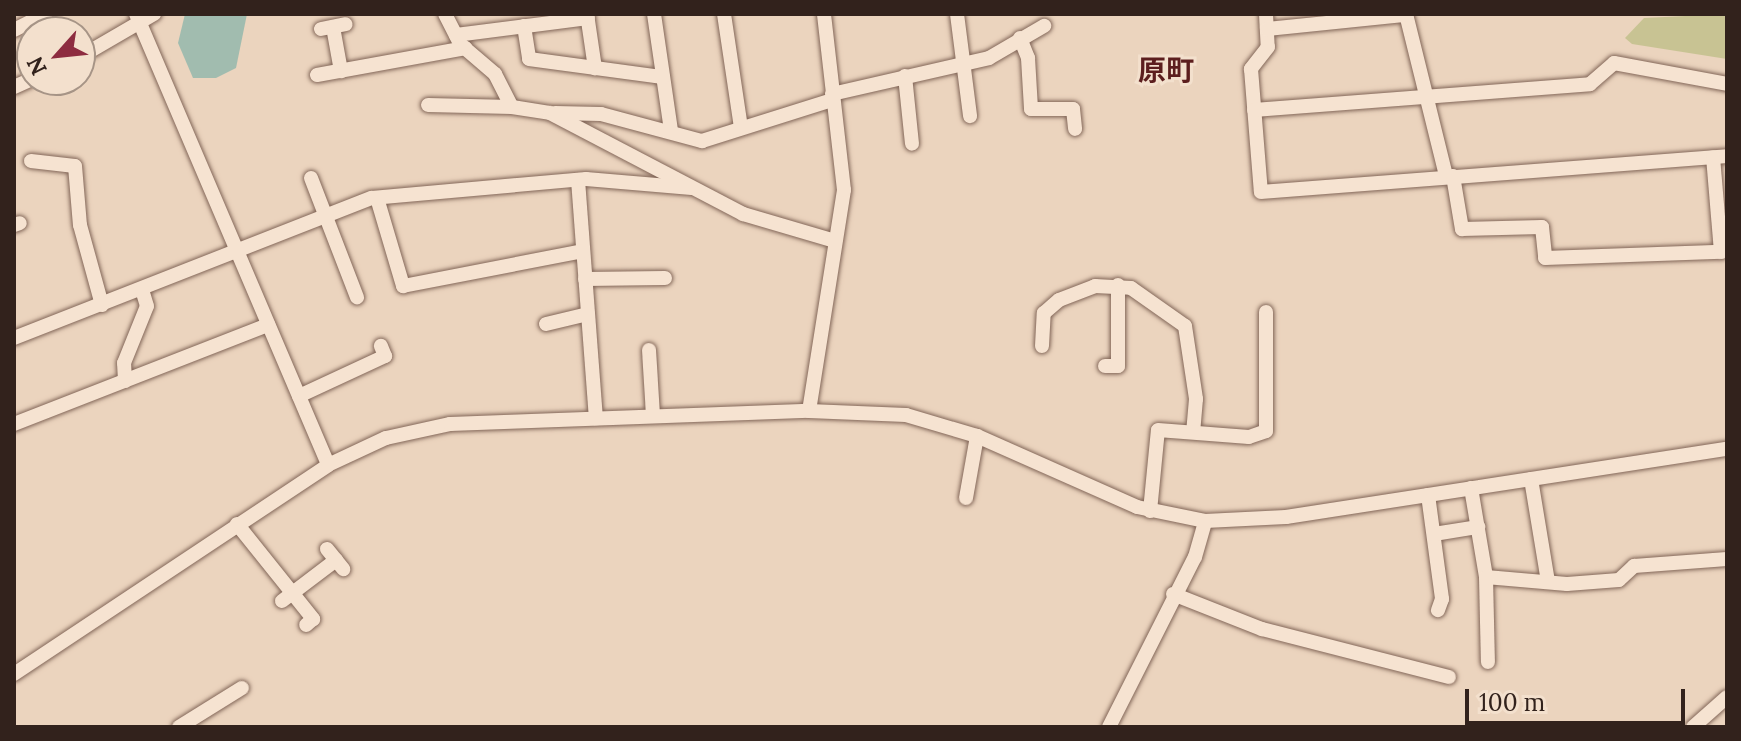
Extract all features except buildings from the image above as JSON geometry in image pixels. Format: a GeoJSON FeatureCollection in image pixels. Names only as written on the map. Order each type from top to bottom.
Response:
{"type":"FeatureCollection","features":[{"type":"Feature","properties":{"kind":"street"},"geometry":{"type":"LineString","coordinates":[[14,30],[46,14]]}},
{"type":"Feature","properties":{"kind":"street"},"geometry":{"type":"LineString","coordinates":[[96,47],[139,19],[154,14]]}},
{"type":"Feature","properties":{"kind":"street"},"geometry":{"type":"LineString","coordinates":[[445,14],[466,48],[495,74],[512,107]]}},
{"type":"Feature","properties":{"kind":"street"},"geometry":{"type":"LineString","coordinates":[[654,14],[671,131]]}},
{"type":"Feature","properties":{"kind":"street"},"geometry":{"type":"LineString","coordinates":[[724,14],[741,128]]}},
{"type":"Feature","properties":{"kind":"street"},"geometry":{"type":"LineString","coordinates":[[809,411],[844,190],[824,14]]}},
{"type":"Feature","properties":{"kind":"street"},"geometry":{"type":"LineString","coordinates":[[957,14],[970,116]]}},
{"type":"Feature","properties":{"kind":"street"},"geometry":{"type":"LineString","coordinates":[[1266,22],[1268,47],[1251,69],[1261,192],[1450,176],[1720,157],[1721,252],[1545,258],[1542,227],[1462,229],[1450,176],[1406,15],[1266,22]]}},
{"type":"Feature","properties":{"kind":"street"},"geometry":{"type":"LineString","coordinates":[[456,35],[588,16],[595,68]]}},
{"type":"Feature","properties":{"kind":"street"},"geometry":{"type":"LineString","coordinates":[[139,19],[328,465]]}},
{"type":"Feature","properties":{"kind":"street"},"geometry":{"type":"LineString","coordinates":[[524,26],[529,59],[663,77]]}},
{"type":"Feature","properties":{"kind":"street"},"geometry":{"type":"LineString","coordinates":[[428,105],[601,114],[702,141],[832,97],[905,76],[989,58],[1044,26]]}},
{"type":"Feature","properties":{"kind":"street"},"geometry":{"type":"LineString","coordinates":[[333,27],[341,71]]}},
{"type":"Feature","properties":{"kind":"street"},"geometry":{"type":"LineString","coordinates":[[1020,38],[1028,58],[1031,109],[1073,109],[1075,129]]}},
{"type":"Feature","properties":{"kind":"street"},"geometry":{"type":"LineString","coordinates":[[317,75],[466,48]]}},
{"type":"Feature","properties":{"kind":"street"},"geometry":{"type":"LineString","coordinates":[[1254,110],[1590,84],[1614,63],[1727,84]]}},
{"type":"Feature","properties":{"kind":"street"},"geometry":{"type":"LineString","coordinates":[[905,76],[912,144]]}},
{"type":"Feature","properties":{"kind":"street"},"geometry":{"type":"LineString","coordinates":[[550,113],[754,218],[835,241]]}},
{"type":"Feature","properties":{"kind":"street"},"geometry":{"type":"LineString","coordinates":[[31,161],[75,166],[80,225],[102,305]]}},
{"type":"Feature","properties":{"kind":"street"},"geometry":{"type":"LineString","coordinates":[[311,178],[357,297]]}},
{"type":"Feature","properties":{"kind":"street"},"geometry":{"type":"LineString","coordinates":[[14,338],[239,254],[377,198],[578,180],[692,188]]}},
{"type":"Feature","properties":{"kind":"street"},"geometry":{"type":"LineString","coordinates":[[578,180],[596,418]]}},
{"type":"Feature","properties":{"kind":"street"},"geometry":{"type":"LineString","coordinates":[[377,198],[403,286],[583,251]]}},
{"type":"Feature","properties":{"kind":"street"},"geometry":{"type":"LineString","coordinates":[[585,279],[665,278]]}},
{"type":"Feature","properties":{"kind":"street"},"geometry":{"type":"LineString","coordinates":[[1105,366],[1118,366],[1118,285]]}},
{"type":"Feature","properties":{"kind":"street"},"geometry":{"type":"LineString","coordinates":[[1042,346],[1050,306],[1083,289],[1118,285],[1185,326],[1196,399],[1193,432]]}},
{"type":"Feature","properties":{"kind":"street"},"geometry":{"type":"LineString","coordinates":[[125,381],[124,363],[147,306],[142,290]]}},
{"type":"Feature","properties":{"kind":"street"},"geometry":{"type":"LineString","coordinates":[[1150,511],[1158,430],[1249,437],[1266,431],[1266,312]]}},
{"type":"Feature","properties":{"kind":"street"},"geometry":{"type":"LineString","coordinates":[[546,324],[588,314]]}},
{"type":"Feature","properties":{"kind":"street"},"geometry":{"type":"LineString","coordinates":[[14,424],[268,325]]}},
{"type":"Feature","properties":{"kind":"street"},"geometry":{"type":"LineString","coordinates":[[299,396],[385,356],[381,346]]}},
{"type":"Feature","properties":{"kind":"street"},"geometry":{"type":"LineString","coordinates":[[649,350],[653,416]]}},
{"type":"Feature","properties":{"kind":"street"},"geometry":{"type":"LineString","coordinates":[[14,674],[328,465],[418,429],[596,418],[809,411],[906,415],[977,436],[1150,511],[1205,521],[1286,517],[1727,449]]}},
{"type":"Feature","properties":{"kind":"street"},"geometry":{"type":"LineString","coordinates":[[966,498],[977,436]]}},
{"type":"Feature","properties":{"kind":"street"},"geometry":{"type":"LineString","coordinates":[[1531,479],[1548,582]]}},
{"type":"Feature","properties":{"kind":"street"},"geometry":{"type":"LineString","coordinates":[[1471,488],[1486,577],[1488,662]]}},
{"type":"Feature","properties":{"kind":"street"},"geometry":{"type":"LineString","coordinates":[[1428,495],[1434,534],[1438,610]]}},
{"type":"Feature","properties":{"kind":"street"},"geometry":{"type":"LineString","coordinates":[[1109,727],[1173,594],[1195,557],[1205,521]]}},
{"type":"Feature","properties":{"kind":"street"},"geometry":{"type":"LineString","coordinates":[[237,524],[286,598],[313,619],[306,625]]}},
{"type":"Feature","properties":{"kind":"street"},"geometry":{"type":"LineString","coordinates":[[1434,534],[1478,527]]}},
{"type":"Feature","properties":{"kind":"street"},"geometry":{"type":"LineString","coordinates":[[286,598],[335,559]]}},
{"type":"Feature","properties":{"kind":"street"},"geometry":{"type":"LineString","coordinates":[[1486,577],[1548,582],[1619,580],[1634,566],[1727,559]]}},
{"type":"Feature","properties":{"kind":"street"},"geometry":{"type":"LineString","coordinates":[[1173,594],[1262,629],[1449,677]]}},
{"type":"Feature","properties":{"kind":"street"},"geometry":{"type":"LineString","coordinates":[[182,727],[242,688]]}},
{"type":"Feature","properties":{"kind":"street"},"geometry":{"type":"LineString","coordinates":[[1693,727],[1727,697]]}},
{"type":"Feature","properties":{"kind":"shaded area"},"geometry":{"type":"Polygon","coordinates":[[[185,14],[247,14],[236,68],[216,78],[193,78],[178,43],[185,14]]]}},
{"type":"Feature","properties":{"kind":"shaded area"},"geometry":{"type":"Polygon","coordinates":[[[1727,14],[1727,59],[1632,44],[1625,38],[1644,18],[1727,14]]]}},
{"type":"Feature","properties":{"kind":"district","name":"原町"},"geometry":{"type":"Point","coordinates":[1166,70]}}]}
